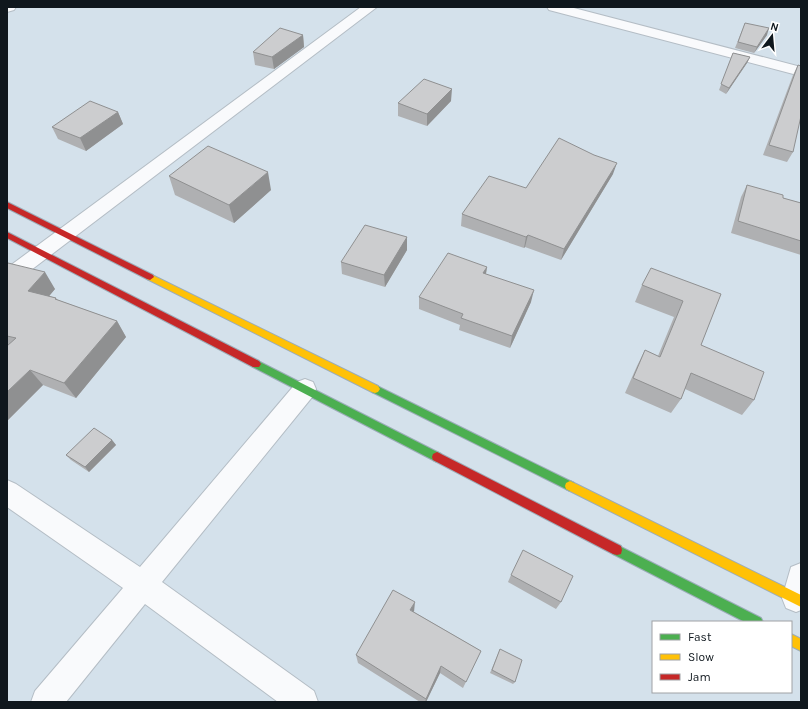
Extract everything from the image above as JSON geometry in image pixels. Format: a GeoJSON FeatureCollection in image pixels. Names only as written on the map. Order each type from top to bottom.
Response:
{"type":"FeatureCollection","features":[{"type":"Feature","properties":{"kind":"main road"},"geometry":{"type":"LineString","coordinates":[[7,205],[64,236],[799,592]]}},
{"type":"Feature","properties":{"kind":"main road"},"geometry":{"type":"LineString","coordinates":[[7,235],[755,621]]}},
{"type":"Feature","properties":{"kind":"main road"},"geometry":{"type":"LineString","coordinates":[[792,640],[801,645]]}},
{"type":"Feature","properties":{"kind":"street"},"geometry":{"type":"LineString","coordinates":[[7,278],[370,7]]}},
{"type":"Feature","properties":{"kind":"street"},"geometry":{"type":"LineString","coordinates":[[554,7],[801,72]]}},
{"type":"Feature","properties":{"kind":"street"},"geometry":{"type":"LineString","coordinates":[[46,702],[305,389]]}},
{"type":"Feature","properties":{"kind":"street"},"geometry":{"type":"LineString","coordinates":[[7,492],[143,585],[303,702]]}},
{"type":"Feature","properties":{"kind":"building"},"geometry":{"type":"Polygon","coordinates":[[[745,23],[769,28],[757,47],[738,42],[745,23]]]}},
{"type":"Feature","properties":{"kind":"building"},"geometry":{"type":"Polygon","coordinates":[[[280,28],[303,35],[272,57],[253,52],[280,28]]]}},
{"type":"Feature","properties":{"kind":"building"},"geometry":{"type":"Polygon","coordinates":[[[733,53],[750,57],[729,88],[721,84],[733,53]]]}},
{"type":"Feature","properties":{"kind":"building"},"geometry":{"type":"Polygon","coordinates":[[[798,65],[801,66],[801,116],[793,152],[769,145],[798,65]]]}},
{"type":"Feature","properties":{"kind":"building"},"geometry":{"type":"Polygon","coordinates":[[[424,79],[452,89],[427,114],[398,103],[424,79]]]}},
{"type":"Feature","properties":{"kind":"building"},"geometry":{"type":"Polygon","coordinates":[[[90,101],[118,112],[80,138],[52,127],[90,101]]]}},
{"type":"Feature","properties":{"kind":"building"},"geometry":{"type":"Polygon","coordinates":[[[559,138],[594,155],[617,163],[564,249],[528,235],[526,237],[462,214],[489,176],[526,188],[559,138]]]}},
{"type":"Feature","properties":{"kind":"building"},"geometry":{"type":"Polygon","coordinates":[[[208,146],[268,172],[229,205],[169,176],[208,146]]]}},
{"type":"Feature","properties":{"kind":"building"},"geometry":{"type":"Polygon","coordinates":[[[747,185],[783,195],[783,198],[801,203],[801,241],[738,221],[747,185]]]}},
{"type":"Feature","properties":{"kind":"building"},"geometry":{"type":"Polygon","coordinates":[[[365,225],[407,237],[384,275],[341,262],[365,225]]]}},
{"type":"Feature","properties":{"kind":"building"},"geometry":{"type":"Polygon","coordinates":[[[448,253],[487,267],[483,273],[534,290],[512,336],[461,318],[463,314],[419,297],[448,253]]]}},
{"type":"Feature","properties":{"kind":"building"},"geometry":{"type":"Polygon","coordinates":[[[8,263],[45,272],[28,291],[56,298],[55,299],[117,321],[64,383],[30,370],[7,392],[7,346],[16,338],[7,336],[8,263]]]}},
{"type":"Feature","properties":{"kind":"building"},"geometry":{"type":"Polygon","coordinates":[[[651,268],[721,294],[701,345],[764,372],[754,400],[691,373],[681,399],[633,378],[645,350],[660,357],[683,301],[642,285],[651,268]]]}},
{"type":"Feature","properties":{"kind":"building"},"geometry":{"type":"Polygon","coordinates":[[[94,428],[112,440],[85,467],[66,455],[94,428]]]}},
{"type":"Feature","properties":{"kind":"building"},"geometry":{"type":"Polygon","coordinates":[[[523,550],[573,576],[561,602],[511,575],[523,550]]]}},
{"type":"Feature","properties":{"kind":"building"},"geometry":{"type":"Polygon","coordinates":[[[393,590],[415,602],[410,610],[481,651],[466,682],[441,666],[426,699],[356,655],[393,590]]]}},
{"type":"Feature","properties":{"kind":"building"},"geometry":{"type":"Polygon","coordinates":[[[500,649],[522,660],[515,682],[492,670],[500,649]]]}},
{"type":"Feature","properties":{"kind":"traffic: fast"},"geometry":{"type":"LineString","coordinates":[[256,364],[437,457]]}},
{"type":"Feature","properties":{"kind":"traffic: fast"},"geometry":{"type":"LineString","coordinates":[[375,389],[570,486]]}},
{"type":"Feature","properties":{"kind":"traffic: fast"},"geometry":{"type":"LineString","coordinates":[[617,550],[755,621]]}},
{"type":"Feature","properties":{"kind":"traffic: slow"},"geometry":{"type":"LineString","coordinates":[[150,277],[375,389]]}},
{"type":"Feature","properties":{"kind":"traffic: slow"},"geometry":{"type":"LineString","coordinates":[[570,486],[801,601]]}},
{"type":"Feature","properties":{"kind":"traffic: slow"},"geometry":{"type":"LineString","coordinates":[[792,640],[801,645]]}},
{"type":"Feature","properties":{"kind":"traffic: jam"},"geometry":{"type":"LineString","coordinates":[[7,205],[150,277]]}},
{"type":"Feature","properties":{"kind":"traffic: jam"},"geometry":{"type":"LineString","coordinates":[[7,235],[256,364]]}},
{"type":"Feature","properties":{"kind":"traffic: jam"},"geometry":{"type":"LineString","coordinates":[[437,457],[617,550]]}}]}
